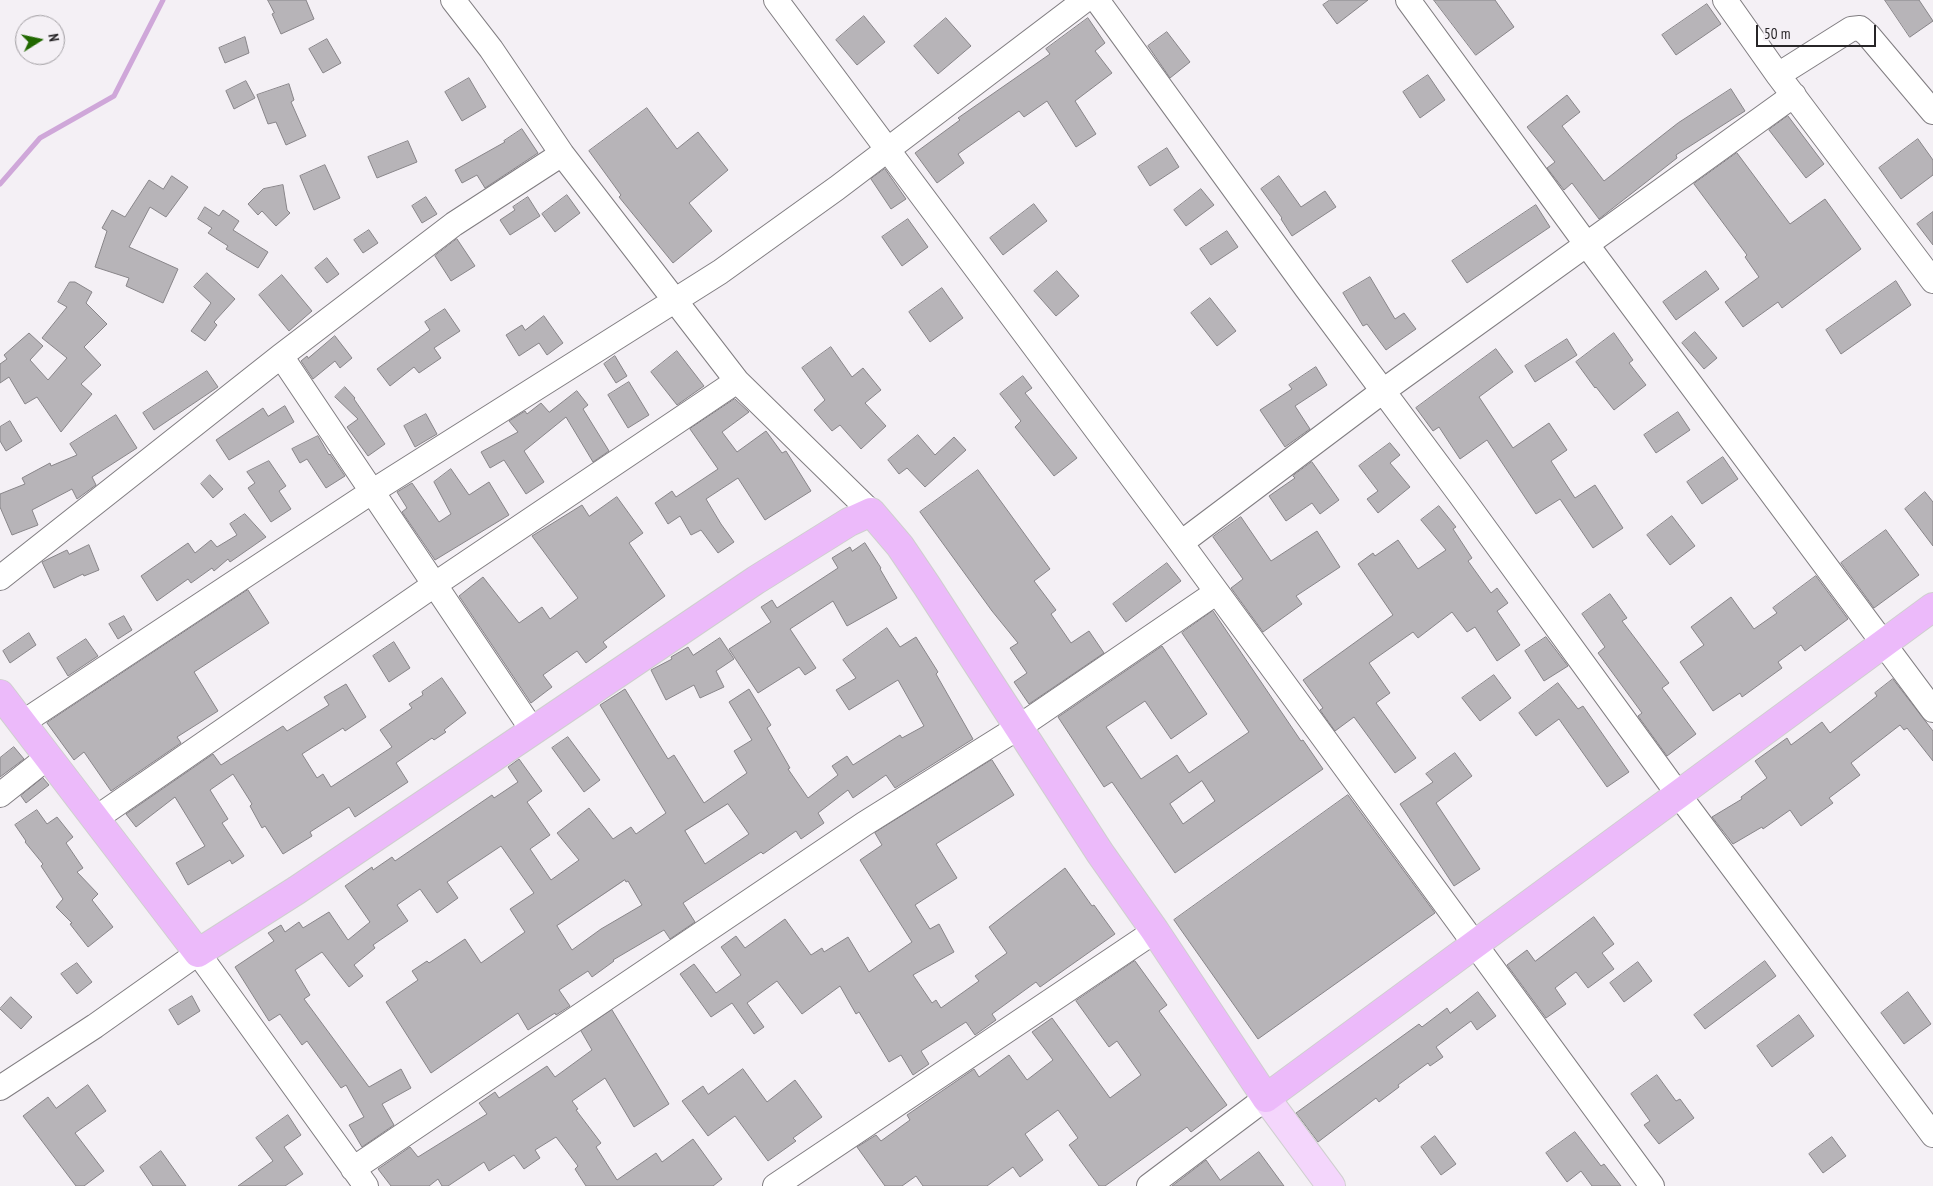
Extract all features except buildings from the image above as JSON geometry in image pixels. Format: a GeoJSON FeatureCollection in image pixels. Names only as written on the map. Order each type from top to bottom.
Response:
{"type":"FeatureCollection","features":[{"type":"Feature","properties":{"kind":"highway"},"geometry":{"type":"LineString","coordinates":[[0,694],[198,953],[297,890],[756,580],[849,522],[871,512],[900,546],[919,574],[1100,853],[1155,931],[1266,1098],[1933,607]]}},
{"type":"Feature","properties":{"kind":"main road"},"geometry":{"type":"LineString","coordinates":[[1266,1098],[1330,1186]]}},
{"type":"Feature","properties":{"kind":"street"},"geometry":{"type":"LineString","coordinates":[[453,0],[491,49],[562,154],[737,381],[871,512]]}},
{"type":"Feature","properties":{"kind":"street"},"geometry":{"type":"LineString","coordinates":[[776,0],[1181,543],[1652,1186]]}},
{"type":"Feature","properties":{"kind":"street"},"geometry":{"type":"LineString","coordinates":[[22,723],[372,492],[675,300],[759,244],[1085,0]]}},
{"type":"Feature","properties":{"kind":"street"},"geometry":{"type":"LineString","coordinates":[[1097,0],[1678,794],[1933,1135]]}},
{"type":"Feature","properties":{"kind":"street"},"geometry":{"type":"LineString","coordinates":[[1408,0],[1587,245],[1933,710]]}},
{"type":"Feature","properties":{"kind":"street"},"geometry":{"type":"LineString","coordinates":[[1731,2],[1778,75],[1933,280]]}},
{"type":"Feature","properties":{"kind":"street"},"geometry":{"type":"LineString","coordinates":[[1778,75],[1851,29],[1860,28],[1933,112]]}},
{"type":"Feature","properties":{"kind":"street"},"geometry":{"type":"LineString","coordinates":[[1181,543],[1382,391],[1794,95]]}},
{"type":"Feature","properties":{"kind":"street"},"geometry":{"type":"LineString","coordinates":[[0,578],[281,356],[454,224],[562,154]]}},
{"type":"Feature","properties":{"kind":"street"},"geometry":{"type":"LineString","coordinates":[[281,356],[533,731]]}},
{"type":"Feature","properties":{"kind":"street"},"geometry":{"type":"LineString","coordinates":[[95,819],[434,585],[737,381]]}},
{"type":"Feature","properties":{"kind":"street"},"geometry":{"type":"LineString","coordinates":[[0,1088],[94,1026],[198,953],[360,1177],[493,1073],[675,953],[864,824],[1019,727],[1217,592]]}},
{"type":"Feature","properties":{"kind":"street"},"geometry":{"type":"LineString","coordinates":[[0,796],[48,757]]}},
{"type":"Feature","properties":{"kind":"street"},"geometry":{"type":"LineString","coordinates":[[775,1186],[1155,931]]}},
{"type":"Feature","properties":{"kind":"street"},"geometry":{"type":"LineString","coordinates":[[1149,1186],[1266,1098]]}},
{"type":"Feature","properties":{"kind":"waterway"},"geometry":{"type":"LineString","coordinates":[[0,184],[40,138],[114,96],[163,0]]}}]}
